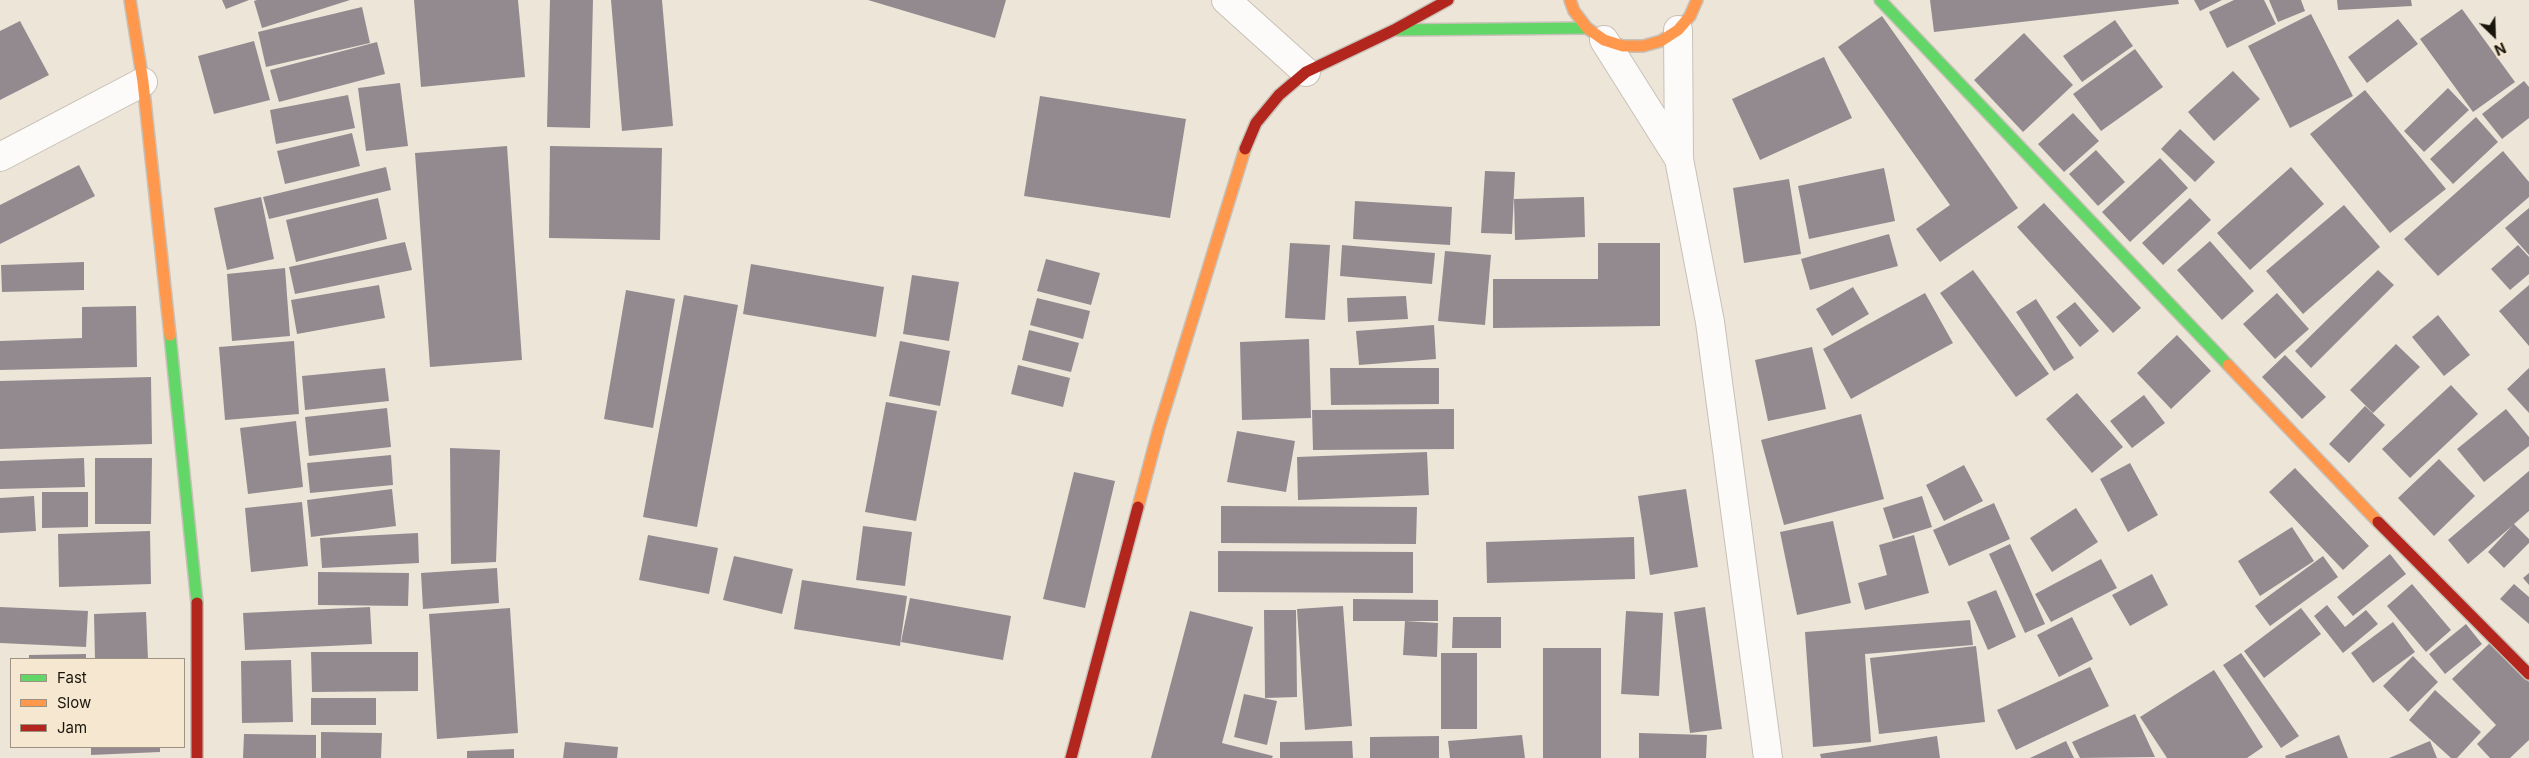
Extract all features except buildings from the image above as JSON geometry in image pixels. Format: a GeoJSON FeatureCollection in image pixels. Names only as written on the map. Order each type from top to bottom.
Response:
{"type":"FeatureCollection","features":[{"type":"Feature","properties":{"kind":"street"},"geometry":{"type":"LineString","coordinates":[[130,0],[143,82],[197,597],[197,758]]}},
{"type":"Feature","properties":{"kind":"street"},"geometry":{"type":"LineString","coordinates":[[1226,0],[1306,72]]}},
{"type":"Feature","properties":{"kind":"street"},"geometry":{"type":"LineString","coordinates":[[1071,758],[1159,428],[1240,162],[1256,123],[1279,95],[1306,72],[1394,30],[1448,0]]}},
{"type":"Feature","properties":{"kind":"street"},"geometry":{"type":"LineString","coordinates":[[1570,0],[1574,11],[1596,34],[1679,159]]}},
{"type":"Feature","properties":{"kind":"street"},"geometry":{"type":"LineString","coordinates":[[1394,30],[1596,34],[1623,46],[1643,46],[1661,41],[1678,30],[1690,16],[1697,0]]}},
{"type":"Feature","properties":{"kind":"street"},"geometry":{"type":"LineString","coordinates":[[1880,0],[2333,476],[2529,674]]}},
{"type":"Feature","properties":{"kind":"street"},"geometry":{"type":"LineString","coordinates":[[1678,30],[1679,159],[1710,322],[1768,758]]}},
{"type":"Feature","properties":{"kind":"street"},"geometry":{"type":"LineString","coordinates":[[0,157],[143,82]]}},
{"type":"Feature","properties":{"kind":"traffic: fast"},"geometry":{"type":"LineString","coordinates":[[1880,0],[2228,365]]}},
{"type":"Feature","properties":{"kind":"traffic: fast"},"geometry":{"type":"LineString","coordinates":[[1398,30],[1587,28]]}},
{"type":"Feature","properties":{"kind":"traffic: fast"},"geometry":{"type":"LineString","coordinates":[[170,335],[197,603]]}},
{"type":"Feature","properties":{"kind":"traffic: slow"},"geometry":{"type":"LineString","coordinates":[[130,0],[143,82],[170,335]]}},
{"type":"Feature","properties":{"kind":"traffic: slow"},"geometry":{"type":"LineString","coordinates":[[1570,0],[1574,11],[1587,28],[1604,40],[1623,46],[1643,46],[1661,41],[1678,30],[1690,16],[1697,0]]}},
{"type":"Feature","properties":{"kind":"traffic: slow"},"geometry":{"type":"LineString","coordinates":[[1138,507],[1159,428],[1245,149]]}},
{"type":"Feature","properties":{"kind":"traffic: slow"},"geometry":{"type":"LineString","coordinates":[[2228,365],[2378,522]]}},
{"type":"Feature","properties":{"kind":"traffic: jam"},"geometry":{"type":"LineString","coordinates":[[1245,149],[1256,123],[1279,95],[1306,72],[1394,30],[1448,0]]}},
{"type":"Feature","properties":{"kind":"traffic: jam"},"geometry":{"type":"LineString","coordinates":[[1071,758],[1138,507]]}},
{"type":"Feature","properties":{"kind":"traffic: jam"},"geometry":{"type":"LineString","coordinates":[[2378,522],[2529,674]]}},
{"type":"Feature","properties":{"kind":"traffic: jam"},"geometry":{"type":"LineString","coordinates":[[197,603],[197,758]]}}]}
